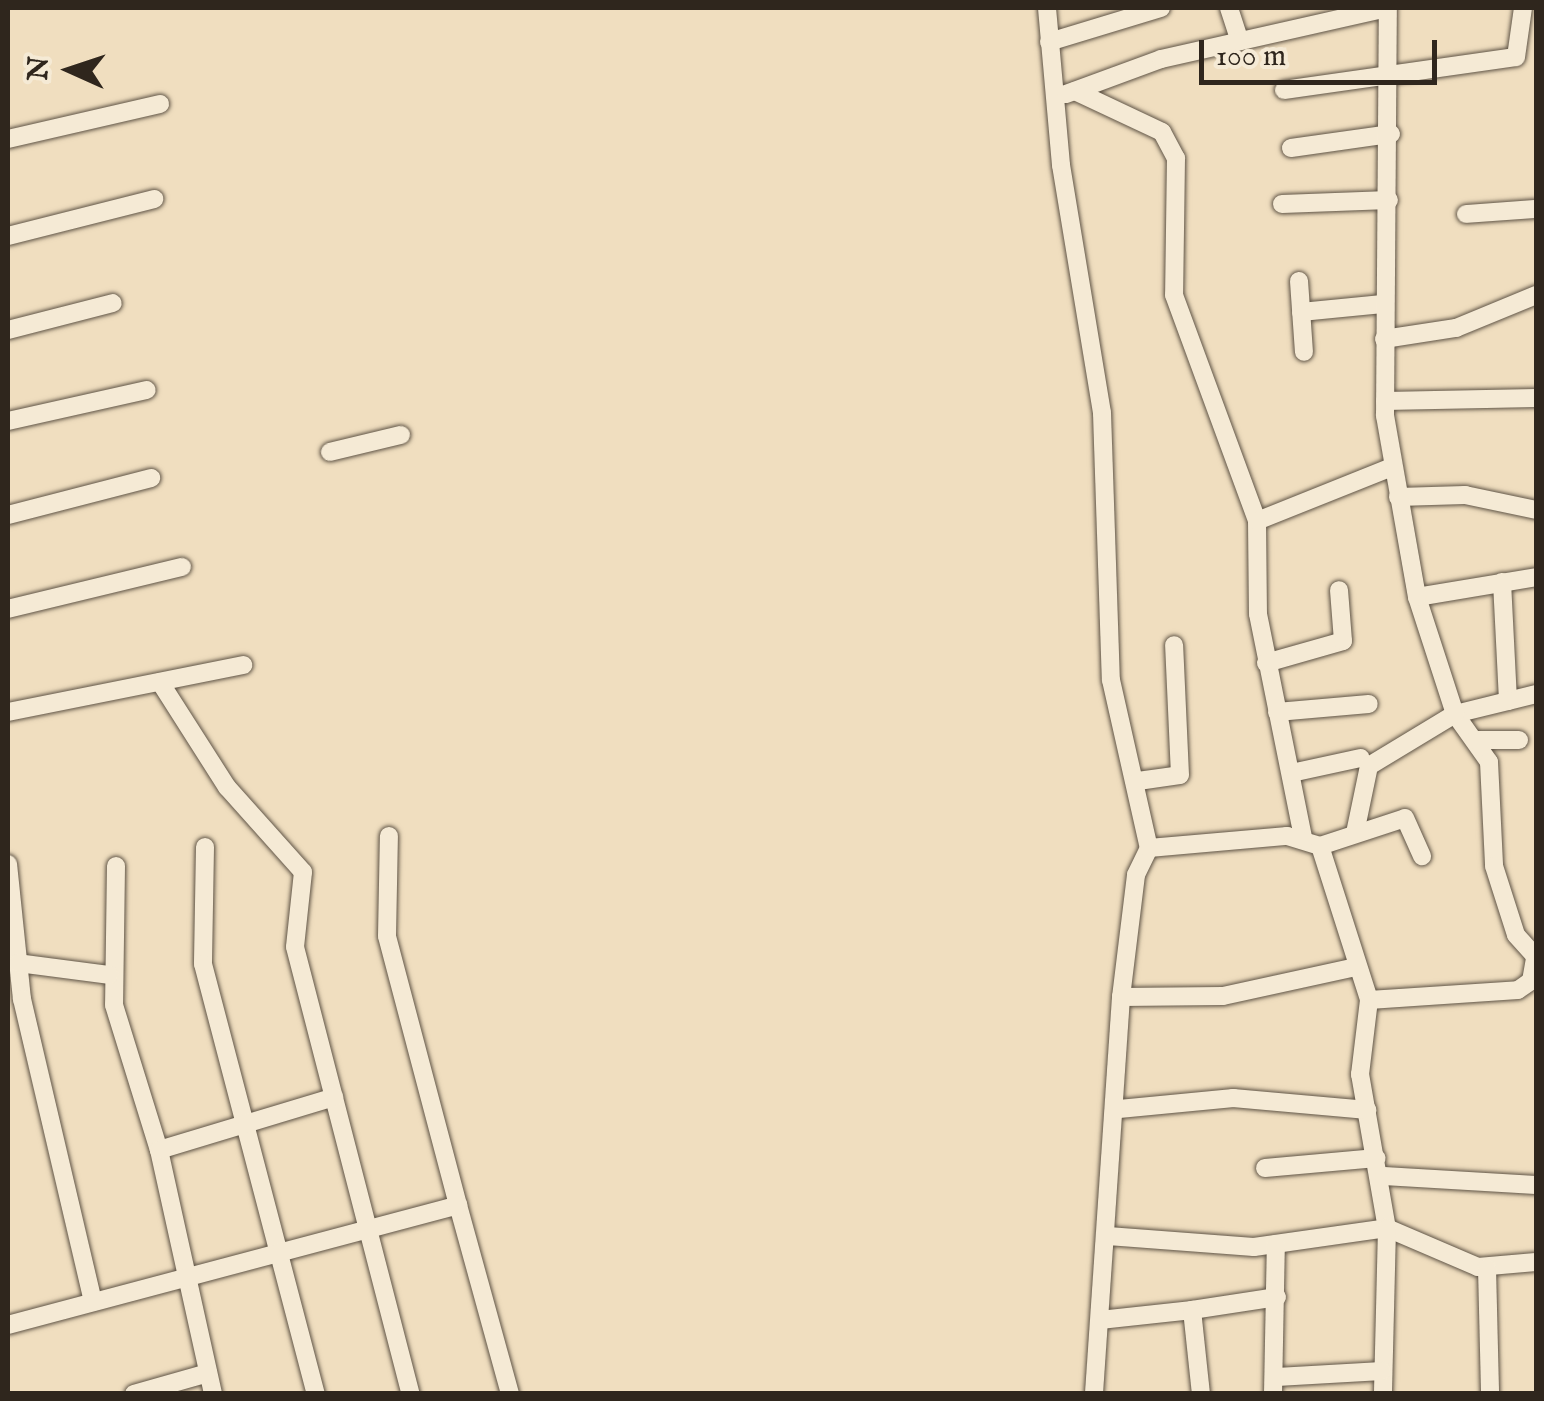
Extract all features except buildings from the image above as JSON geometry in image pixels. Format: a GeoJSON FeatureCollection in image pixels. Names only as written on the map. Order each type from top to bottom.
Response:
{"type":"FeatureCollection","features":[{"type":"Feature","properties":{"kind":"street"},"geometry":{"type":"LineString","coordinates":[[1047,8],[1102,413],[1111,680],[1138,781],[1149,848],[1136,875],[1121,997],[1119,1108],[1094,1394]]}},
{"type":"Feature","properties":{"kind":"street"},"geometry":{"type":"LineString","coordinates":[[1049,42],[1161,8]]}},
{"type":"Feature","properties":{"kind":"street"},"geometry":{"type":"LineString","coordinates":[[1229,8],[1240,41]]}},
{"type":"Feature","properties":{"kind":"street"},"geometry":{"type":"LineString","coordinates":[[1056,96],[1240,41],[1387,8],[1391,134],[1383,304],[1385,400],[1392,467],[1418,597],[1454,714],[1475,740],[1491,772],[1494,866],[1516,935],[1536,954],[1531,981],[1518,990],[1370,1000]]}},
{"type":"Feature","properties":{"kind":"street"},"geometry":{"type":"LineString","coordinates":[[1284,90],[1516,57],[1523,8]]}},
{"type":"Feature","properties":{"kind":"street"},"geometry":{"type":"LineString","coordinates":[[1075,91],[1162,132],[1176,158],[1174,295],[1257,522],[1266,663],[1276,712],[1296,772],[1312,842],[1370,1000],[1360,1074],[1380,1167],[1387,1228],[1384,1394]]}},
{"type":"Feature","properties":{"kind":"street"},"geometry":{"type":"LineString","coordinates":[[8,139],[160,104]]}},
{"type":"Feature","properties":{"kind":"street"},"geometry":{"type":"LineString","coordinates":[[1291,148],[1391,134]]}},
{"type":"Feature","properties":{"kind":"street"},"geometry":{"type":"LineString","coordinates":[[8,236],[154,199]]}},
{"type":"Feature","properties":{"kind":"street"},"geometry":{"type":"LineString","coordinates":[[1282,204],[1389,200]]}},
{"type":"Feature","properties":{"kind":"street"},"geometry":{"type":"LineString","coordinates":[[1466,214],[1536,209]]}},
{"type":"Feature","properties":{"kind":"street"},"geometry":{"type":"LineString","coordinates":[[1299,281],[1304,352]]}},
{"type":"Feature","properties":{"kind":"street"},"geometry":{"type":"LineString","coordinates":[[1384,339],[1456,328],[1536,295]]}},
{"type":"Feature","properties":{"kind":"street"},"geometry":{"type":"LineString","coordinates":[[8,330],[113,303]]}},
{"type":"Feature","properties":{"kind":"street"},"geometry":{"type":"LineString","coordinates":[[1301,312],[1383,304]]}},
{"type":"Feature","properties":{"kind":"street"},"geometry":{"type":"LineString","coordinates":[[8,421],[147,390]]}},
{"type":"Feature","properties":{"kind":"street"},"geometry":{"type":"LineString","coordinates":[[1385,400],[1536,398]]}},
{"type":"Feature","properties":{"kind":"street"},"geometry":{"type":"LineString","coordinates":[[330,452],[401,435]]}},
{"type":"Feature","properties":{"kind":"street"},"geometry":{"type":"LineString","coordinates":[[1257,522],[1392,467]]}},
{"type":"Feature","properties":{"kind":"street"},"geometry":{"type":"LineString","coordinates":[[8,515],[151,478]]}},
{"type":"Feature","properties":{"kind":"street"},"geometry":{"type":"LineString","coordinates":[[1398,497],[1465,495],[1536,510]]}},
{"type":"Feature","properties":{"kind":"street"},"geometry":{"type":"LineString","coordinates":[[8,609],[182,567]]}},
{"type":"Feature","properties":{"kind":"street"},"geometry":{"type":"LineString","coordinates":[[1418,597],[1536,577]]}},
{"type":"Feature","properties":{"kind":"street"},"geometry":{"type":"LineString","coordinates":[[1502,582],[1508,702]]}},
{"type":"Feature","properties":{"kind":"street"},"geometry":{"type":"LineString","coordinates":[[1266,663],[1342,640],[1339,590]]}},
{"type":"Feature","properties":{"kind":"street"},"geometry":{"type":"LineString","coordinates":[[1138,781],[1180,775],[1174,644]]}},
{"type":"Feature","properties":{"kind":"street"},"geometry":{"type":"LineString","coordinates":[[8,712],[243,665]]}},
{"type":"Feature","properties":{"kind":"street"},"geometry":{"type":"LineString","coordinates":[[160,682],[227,787],[298,860],[296,947],[411,1394]]}},
{"type":"Feature","properties":{"kind":"street"},"geometry":{"type":"LineString","coordinates":[[1355,833],[1369,766],[1454,714],[1536,694]]}},
{"type":"Feature","properties":{"kind":"street"},"geometry":{"type":"LineString","coordinates":[[1276,712],[1369,704]]}},
{"type":"Feature","properties":{"kind":"street"},"geometry":{"type":"LineString","coordinates":[[1475,740],[1520,740]]}},
{"type":"Feature","properties":{"kind":"street"},"geometry":{"type":"LineString","coordinates":[[1296,772],[1360,758]]}},
{"type":"Feature","properties":{"kind":"street"},"geometry":{"type":"LineString","coordinates":[[1149,848],[1312,842],[1405,818],[1422,856]]}},
{"type":"Feature","properties":{"kind":"street"},"geometry":{"type":"LineString","coordinates":[[389,836],[387,936],[510,1394]]}},
{"type":"Feature","properties":{"kind":"street"},"geometry":{"type":"LineString","coordinates":[[206,847],[203,964],[242,1125],[316,1394]]}},
{"type":"Feature","properties":{"kind":"street"},"geometry":{"type":"LineString","coordinates":[[8,864],[18,964],[94,1302]]}},
{"type":"Feature","properties":{"kind":"street"},"geometry":{"type":"LineString","coordinates":[[116,866],[109,975],[159,1150],[214,1394]]}},
{"type":"Feature","properties":{"kind":"street"},"geometry":{"type":"LineString","coordinates":[[18,964],[109,975]]}},
{"type":"Feature","properties":{"kind":"street"},"geometry":{"type":"LineString","coordinates":[[1121,997],[1223,996],[1356,967]]}},
{"type":"Feature","properties":{"kind":"street"},"geometry":{"type":"LineString","coordinates":[[159,1150],[334,1097]]}},
{"type":"Feature","properties":{"kind":"street"},"geometry":{"type":"LineString","coordinates":[[1119,1108],[1250,1098],[1366,1110]]}},
{"type":"Feature","properties":{"kind":"street"},"geometry":{"type":"LineString","coordinates":[[1265,1168],[1380,1167],[1536,1185]]}},
{"type":"Feature","properties":{"kind":"street"},"geometry":{"type":"LineString","coordinates":[[8,1326],[458,1205]]}},
{"type":"Feature","properties":{"kind":"street"},"geometry":{"type":"LineString","coordinates":[[1108,1236],[1276,1244],[1387,1228],[1487,1268],[1536,1262]]}},
{"type":"Feature","properties":{"kind":"street"},"geometry":{"type":"LineString","coordinates":[[1276,1244],[1275,1385],[1382,1371]]}},
{"type":"Feature","properties":{"kind":"street"},"geometry":{"type":"LineString","coordinates":[[1487,1268],[1490,1394]]}},
{"type":"Feature","properties":{"kind":"street"},"geometry":{"type":"LineString","coordinates":[[1100,1320],[1276,1297]]}},
{"type":"Feature","properties":{"kind":"street"},"geometry":{"type":"LineString","coordinates":[[1192,1310],[1202,1394]]}},
{"type":"Feature","properties":{"kind":"street"},"geometry":{"type":"LineString","coordinates":[[134,1394],[208,1373]]}}]}
